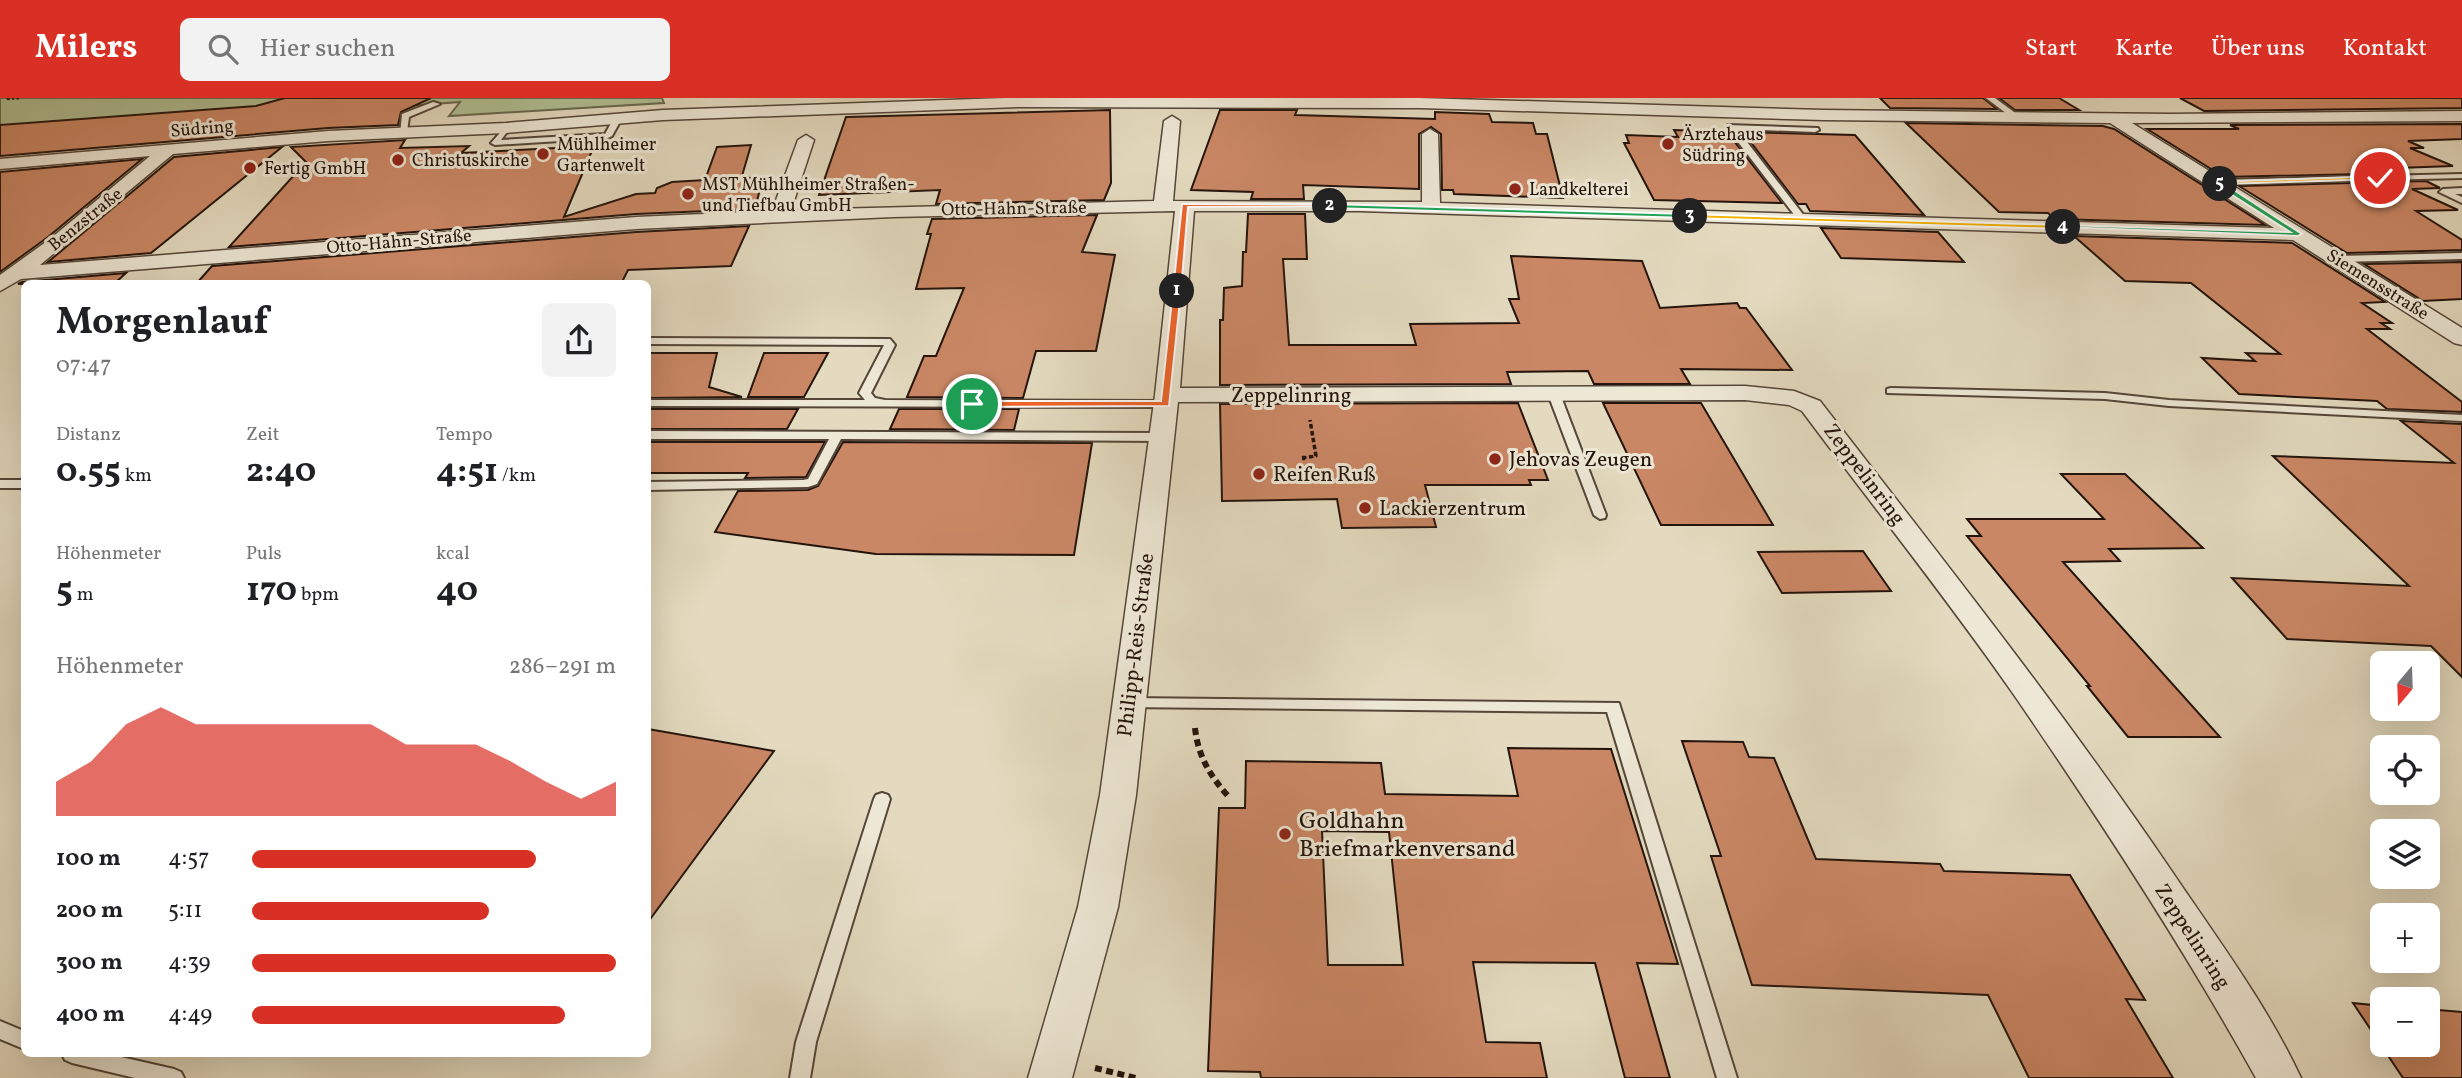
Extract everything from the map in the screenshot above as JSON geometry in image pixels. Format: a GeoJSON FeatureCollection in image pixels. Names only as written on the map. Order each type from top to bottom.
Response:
{"type":"FeatureCollection","features":[{"type":"Feature","properties":{"kind":"street"},"geometry":{"type":"LineString","coordinates":[[1700,98],[1711,112]]}},
{"type":"Feature","properties":{"kind":"street","name":"Südring"},"geometry":{"type":"LineString","coordinates":[[0,163],[618,118],[887,106],[1119,101],[1431,103],[1711,112],[2115,119],[2291,119],[2462,114]]}},
{"type":"Feature","properties":{"kind":"street","name":"Siemensstraße"},"geometry":{"type":"LineString","coordinates":[[2115,119],[2462,338]]}},
{"type":"Feature","properties":{"kind":"street"},"geometry":{"type":"LineString","coordinates":[[1172,121],[1174,205]]}},
{"type":"Feature","properties":{"kind":"street"},"geometry":{"type":"LineString","coordinates":[[1430,134],[1431,208]]}},
{"type":"Feature","properties":{"kind":"street"},"geometry":{"type":"LineString","coordinates":[[780,215],[806,140]]}},
{"type":"Feature","properties":{"kind":"street","name":"Benzstraße"},"geometry":{"type":"LineString","coordinates":[[0,285],[169,150]]}},
{"type":"Feature","properties":{"kind":"street","name":"Otto-Hahn-Straße"},"geometry":{"type":"LineString","coordinates":[[18,273],[527,230],[780,215],[1174,205],[1431,208],[2298,234]]}},
{"type":"Feature","properties":{"kind":"street","name":"Philipp-Reis-Straße"},"geometry":{"type":"LineString","coordinates":[[1050,1078],[1098,907],[1118,795],[1166,400],[1174,205]]}},
{"type":"Feature","properties":{"kind":"street","name":"Zeppelinring"},"geometry":{"type":"LineString","coordinates":[[1166,400],[1554,394],[1765,394],[1794,398],[1819,413],[2022,683],[2139,852],[2222,979],[2280,1078]]}},
{"type":"Feature","properties":{"kind":"lane"},"geometry":{"type":"LineString","coordinates":[[1990,98],[2018,118]]}},
{"type":"Feature","properties":{"kind":"lane"},"geometry":{"type":"LineString","coordinates":[[403,132],[405,116],[436,104]]}},
{"type":"Feature","properties":{"kind":"lane"},"geometry":{"type":"LineString","coordinates":[[1802,219],[1731,127],[1815,130]]}},
{"type":"Feature","properties":{"kind":"lane"},"geometry":{"type":"LineString","coordinates":[[2216,182],[2462,176]]}},
{"type":"Feature","properties":{"kind":"lane"},"geometry":{"type":"LineString","coordinates":[[2462,191],[2443,191],[2462,200]]}},
{"type":"Feature","properties":{"kind":"lane"},"geometry":{"type":"LineString","coordinates":[[2338,259],[2462,256]]}},
{"type":"Feature","properties":{"kind":"lane"},"geometry":{"type":"LineString","coordinates":[[651,341],[886,341],[890,345],[865,393],[871,400],[888,404]]}},
{"type":"Feature","properties":{"kind":"lane"},"geometry":{"type":"LineString","coordinates":[[1891,391],[2105,396],[2169,403],[2462,418]]}},
{"type":"Feature","properties":{"kind":"lane"},"geometry":{"type":"LineString","coordinates":[[1554,394],[1601,515]]}},
{"type":"Feature","properties":{"kind":"lane"},"geometry":{"type":"LineString","coordinates":[[651,403],[888,404],[1166,400]]}},
{"type":"Feature","properties":{"kind":"lane"},"geometry":{"type":"LineString","coordinates":[[651,435],[1161,437]]}},
{"type":"Feature","properties":{"kind":"lane"},"geometry":{"type":"LineString","coordinates":[[651,486],[804,484],[813,481],[838,436]]}},
{"type":"Feature","properties":{"kind":"lane"},"geometry":{"type":"LineString","coordinates":[[0,484],[21,484]]}},
{"type":"Feature","properties":{"kind":"lane"},"geometry":{"type":"LineString","coordinates":[[1128,704],[1613,708],[1727,1078]]}},
{"type":"Feature","properties":{"kind":"lane"},"geometry":{"type":"LineString","coordinates":[[800,1078],[806,1042],[882,799]]}},
{"type":"Feature","properties":{"kind":"lane"},"geometry":{"type":"LineString","coordinates":[[0,1030],[21,1039]]}},
{"type":"Feature","properties":{"kind":"lane"},"geometry":{"type":"LineString","coordinates":[[85,1057],[174,1078]]}},
{"type":"Feature","properties":{"kind":"path"},"geometry":{"type":"LineString","coordinates":[[9,98],[6,99],[22,98]]}},
{"type":"Feature","properties":{"kind":"path"},"geometry":{"type":"LineString","coordinates":[[1301,458],[1316,456],[1314,450]]}},
{"type":"Feature","properties":{"kind":"path"},"geometry":{"type":"LineString","coordinates":[[1196,704],[1196,743],[1202,761],[1214,781],[1229,797]]}},
{"type":"Feature","properties":{"kind":"green space"},"geometry":{"type":"Polygon","coordinates":[[[0,98],[662,98],[664,103],[449,116],[460,102],[0,138],[0,98]]]}},
{"type":"Feature","properties":{"kind":"building"},"geometry":{"type":"Polygon","coordinates":[[[285,98],[431,98],[401,112],[398,125],[328,128],[0,156],[0,125],[256,106],[285,98]]]}},
{"type":"Feature","properties":{"kind":"building"},"geometry":{"type":"Polygon","coordinates":[[[1880,98],[1983,98],[1997,109],[1890,108],[1880,98]]]}},
{"type":"Feature","properties":{"kind":"building"},"geometry":{"type":"Polygon","coordinates":[[[1999,98],[2059,98],[2079,110],[2015,110],[1999,98]]]}},
{"type":"Feature","properties":{"kind":"building"},"geometry":{"type":"Polygon","coordinates":[[[2180,98],[2462,98],[2462,108],[2204,111],[2180,98]]]}},
{"type":"Feature","properties":{"kind":"building"},"geometry":{"type":"Polygon","coordinates":[[[1110,110],[1111,183],[1104,200],[936,204],[940,190],[819,195],[846,117],[1110,110]]]}},
{"type":"Feature","properties":{"kind":"building"},"geometry":{"type":"Polygon","coordinates":[[[1220,110],[1297,110],[1295,115],[1435,119],[1435,112],[1489,114],[1492,122],[1533,123],[1536,134],[1547,134],[1563,198],[1454,194],[1453,190],[1442,190],[1441,134],[1431,127],[1419,134],[1419,189],[1303,185],[1304,199],[1251,199],[1253,192],[1191,190],[1220,110]]]}},
{"type":"Feature","properties":{"kind":"building"},"geometry":{"type":"Polygon","coordinates":[[[1906,123],[2103,126],[2114,129],[2265,225],[2055,219],[2048,213],[1999,212],[1906,123]]]}},
{"type":"Feature","properties":{"kind":"building"},"geometry":{"type":"Polygon","coordinates":[[[2462,124],[2462,139],[2408,141],[2424,148],[2410,148],[2453,166],[2397,168],[2408,173],[2224,177],[2147,129],[2239,129],[2230,125],[2462,124]]]}},
{"type":"Feature","properties":{"kind":"building"},"geometry":{"type":"Polygon","coordinates":[[[1674,130],[1727,132],[1782,203],[1654,200],[1624,143],[1629,143],[1626,135],[1678,137],[1674,130]]]}},
{"type":"Feature","properties":{"kind":"building"},"geometry":{"type":"Polygon","coordinates":[[[1743,132],[1855,135],[1924,215],[1810,211],[1806,204],[1798,204],[1743,132]]]}},
{"type":"Feature","properties":{"kind":"building"},"geometry":{"type":"Polygon","coordinates":[[[405,140],[400,148],[469,146],[461,153],[594,146],[564,217],[636,194],[655,193],[657,188],[672,182],[705,180],[717,147],[751,145],[742,176],[762,181],[755,209],[636,214],[229,247],[306,162],[291,147],[405,140]]]}},
{"type":"Feature","properties":{"kind":"building"},"geometry":{"type":"Polygon","coordinates":[[[282,147],[151,253],[48,262],[174,157],[282,147]]]}},
{"type":"Feature","properties":{"kind":"building"},"geometry":{"type":"Polygon","coordinates":[[[142,159],[48,237],[0,272],[0,172],[142,159]]]}},
{"type":"Feature","properties":{"kind":"building"},"geometry":{"type":"Polygon","coordinates":[[[2426,181],[2440,188],[2412,189],[2458,210],[2416,211],[2462,240],[2462,250],[2347,253],[2239,186],[2426,181]]]}},
{"type":"Feature","properties":{"kind":"building"},"geometry":{"type":"Polygon","coordinates":[[[1248,214],[1305,214],[1307,259],[1283,259],[1289,345],[1416,345],[1410,324],[1519,323],[1509,299],[1519,299],[1511,256],[1642,261],[1660,308],[1737,303],[1740,308],[1746,308],[1792,370],[1681,369],[1690,384],[1594,384],[1588,371],[1507,372],[1511,384],[1220,385],[1220,320],[1223,320],[1224,288],[1242,286],[1248,214]]]}},
{"type":"Feature","properties":{"kind":"building"},"geometry":{"type":"Polygon","coordinates":[[[1097,215],[1082,252],[1115,255],[1096,351],[1036,351],[1023,398],[907,397],[924,356],[936,356],[964,288],[916,289],[931,234],[927,234],[932,219],[1097,215]]]}},
{"type":"Feature","properties":{"kind":"building"},"geometry":{"type":"Polygon","coordinates":[[[749,226],[731,266],[628,270],[623,280],[200,280],[212,266],[636,232],[749,226]]]}},
{"type":"Feature","properties":{"kind":"building"},"geometry":{"type":"Polygon","coordinates":[[[1821,228],[1938,232],[1964,262],[1841,258],[1821,228]]]}},
{"type":"Feature","properties":{"kind":"building"},"geometry":{"type":"Polygon","coordinates":[[[2074,236],[2292,243],[2385,302],[2362,303],[2392,323],[2381,323],[2390,329],[2367,329],[2462,402],[2462,412],[2387,409],[2377,401],[2239,394],[2202,358],[2255,361],[2246,353],[2280,354],[2191,283],[2125,281],[2074,236]]]}},
{"type":"Feature","properties":{"kind":"building"},"geometry":{"type":"Polygon","coordinates":[[[2462,262],[2462,299],[2423,301],[2364,264],[2462,262]]]}},
{"type":"Feature","properties":{"kind":"building"},"geometry":{"type":"Polygon","coordinates":[[[126,273],[118,280],[45,280],[126,273]]]}},
{"type":"Feature","properties":{"kind":"building"},"geometry":{"type":"Polygon","coordinates":[[[651,353],[717,353],[709,387],[742,397],[651,398],[651,353]]]}},
{"type":"Feature","properties":{"kind":"building"},"geometry":{"type":"Polygon","coordinates":[[[764,353],[828,353],[804,397],[748,397],[764,353]]]}},
{"type":"Feature","properties":{"kind":"building"},"geometry":{"type":"Polygon","coordinates":[[[1518,403],[1548,480],[1529,480],[1531,485],[1425,485],[1436,527],[1342,528],[1337,499],[1222,501],[1220,404],[1518,403]]]}},
{"type":"Feature","properties":{"kind":"building"},"geometry":{"type":"Polygon","coordinates":[[[1603,403],[1701,403],[1773,525],[1661,525],[1603,403]]]}},
{"type":"Feature","properties":{"kind":"building"},"geometry":{"type":"Polygon","coordinates":[[[651,409],[798,409],[787,429],[651,429],[651,409]]]}},
{"type":"Feature","properties":{"kind":"building"},"geometry":{"type":"Polygon","coordinates":[[[899,409],[1019,409],[1014,430],[890,429],[899,409]]]}},
{"type":"Feature","properties":{"kind":"building"},"geometry":{"type":"Polygon","coordinates":[[[2401,421],[2462,424],[2462,677],[2440,655],[2440,651],[2431,646],[2287,639],[2232,578],[2409,586],[2273,456],[2454,463],[2401,421]]]}},
{"type":"Feature","properties":{"kind":"building"},"geometry":{"type":"Polygon","coordinates":[[[651,442],[825,442],[806,477],[745,478],[748,473],[651,473],[651,442]]]}},
{"type":"Feature","properties":{"kind":"building"},"geometry":{"type":"Polygon","coordinates":[[[843,442],[1092,443],[1074,555],[876,554],[715,532],[738,491],[808,490],[818,486],[843,442]]]}},
{"type":"Feature","properties":{"kind":"building"},"geometry":{"type":"Polygon","coordinates":[[[2061,474],[2125,474],[2203,548],[2109,549],[2120,561],[2063,562],[2220,737],[2128,737],[2087,686],[2090,686],[1967,536],[1981,536],[1967,519],[2104,519],[2061,474]]]}},
{"type":"Feature","properties":{"kind":"building"},"geometry":{"type":"Polygon","coordinates":[[[1863,551],[1891,591],[1782,593],[1758,552],[1863,551]]]}},
{"type":"Feature","properties":{"kind":"building"},"geometry":{"type":"Polygon","coordinates":[[[651,730],[774,751],[651,918],[651,730]]]}},
{"type":"Feature","properties":{"kind":"building"},"geometry":{"type":"Polygon","coordinates":[[[1682,741],[1743,742],[1749,757],[1774,758],[1816,859],[1940,864],[1944,871],[2070,875],[2145,1000],[2126,999],[2173,1078],[2029,1078],[1988,995],[1752,985],[1711,856],[1721,856],[1682,741]]]}},
{"type":"Feature","properties":{"kind":"building"},"geometry":{"type":"Polygon","coordinates":[[[1508,748],[1611,749],[1678,964],[1637,963],[1670,1078],[1625,1078],[1595,963],[1473,962],[1486,1042],[1540,1043],[1547,1078],[1261,1078],[1260,1072],[1208,1071],[1219,808],[1245,808],[1246,761],[1381,763],[1385,794],[1518,796],[1508,748]],[[1322,831],[1328,965],[1403,965],[1389,832],[1322,831]]]}},
{"type":"Feature","properties":{"kind":"building"},"geometry":{"type":"Polygon","coordinates":[[[2353,1003],[2370,1005],[2370,1028],[2353,1003]]]}},
{"type":"Feature","properties":{"kind":"building"},"geometry":{"type":"Polygon","coordinates":[[[2440,1010],[2462,1012],[2462,1078],[2403,1078],[2389,1057],[2440,1057],[2440,1010]]]}},
{"type":"Feature","properties":{"kind":"place","name":"Ärztehaus Südring"},"geometry":{"type":"Point","coordinates":[1668,144]}},
{"type":"Feature","properties":{"kind":"place","name":"Mühlheimer Gartenwelt"},"geometry":{"type":"Point","coordinates":[543,154]}},
{"type":"Feature","properties":{"kind":"place","name":"Christuskirche"},"geometry":{"type":"Point","coordinates":[398,160]}},
{"type":"Feature","properties":{"kind":"place","name":"Fertig GmbH"},"geometry":{"type":"Point","coordinates":[250,168]}},
{"type":"Feature","properties":{"kind":"place","name":"Landkelterei"},"geometry":{"type":"Point","coordinates":[1515,189]}},
{"type":"Feature","properties":{"kind":"place","name":"MST Mühlheimer Straßen- und Tiefbau GmbH"},"geometry":{"type":"Point","coordinates":[688,194]}},
{"type":"Feature","properties":{"kind":"place","name":"Jehovas Zeugen"},"geometry":{"type":"Point","coordinates":[1495,459]}},
{"type":"Feature","properties":{"kind":"place","name":"Reifen Ruß"},"geometry":{"type":"Point","coordinates":[1259,474]}},
{"type":"Feature","properties":{"kind":"place","name":"Lackierzentrum"},"geometry":{"type":"Point","coordinates":[1365,508]}},
{"type":"Feature","properties":{"kind":"place","name":"Goldhahn Briefmarkenversand"},"geometry":{"type":"Point","coordinates":[1285,834]}},
{"type":"Feature","properties":{"kind":"route"},"geometry":{"type":"LineString","coordinates":[[972,404],[1166,404],[1185,205],[1359,206],[2298,234],[2216,182],[2380,178]]}}]}
